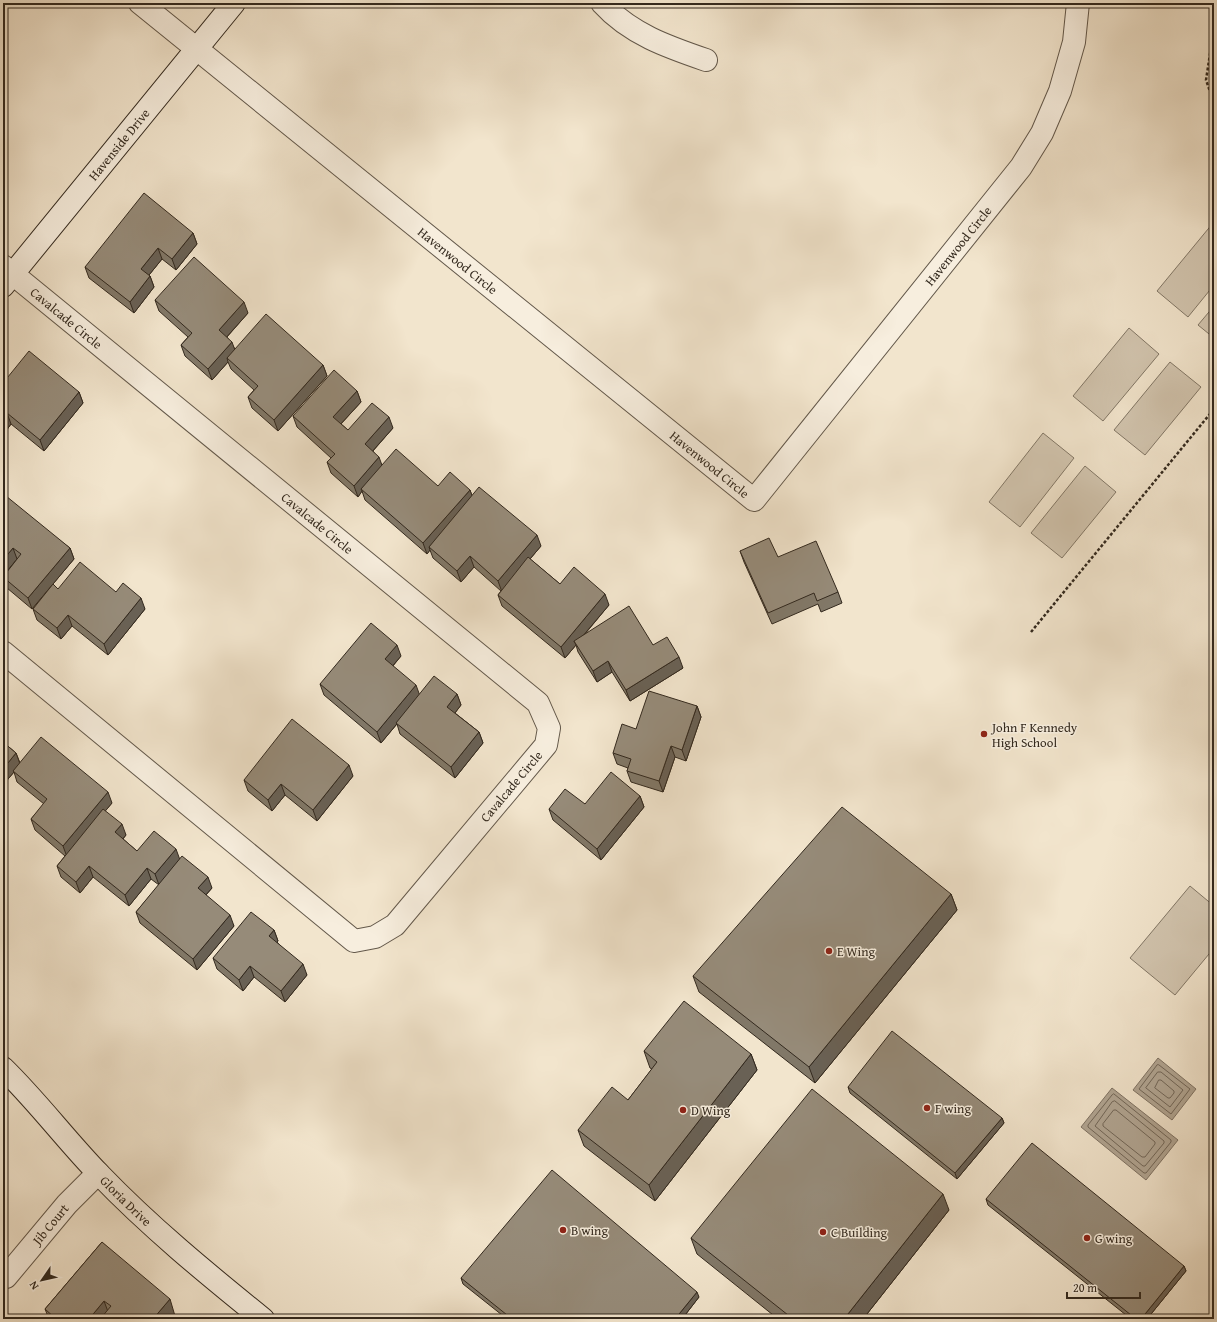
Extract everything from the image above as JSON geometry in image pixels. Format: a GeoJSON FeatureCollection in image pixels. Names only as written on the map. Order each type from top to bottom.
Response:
{"type":"FeatureCollection","features":[{"type":"Feature","properties":{"kind":"street"},"geometry":{"type":"LineString","coordinates":[[140,3],[197,48]]}},
{"type":"Feature","properties":{"kind":"street","name":"Havenside Drive"},"geometry":{"type":"LineString","coordinates":[[6,276],[234,3]]}},
{"type":"Feature","properties":{"kind":"street"},"geometry":{"type":"LineString","coordinates":[[602,3],[629,26],[658,43],[706,60]]}},
{"type":"Feature","properties":{"kind":"street","name":"Havenwood Circle"},"geometry":{"type":"LineString","coordinates":[[197,48],[754,500],[1021,167],[1042,133],[1060,91],[1074,42],[1078,3]]}},
{"type":"Feature","properties":{"kind":"street","name":"Cavalcade Circle"},"geometry":{"type":"LineString","coordinates":[[3,652],[354,941],[375,937],[395,925],[546,744],[549,728],[538,703],[6,276]]}},
{"type":"Feature","properties":{"kind":"street","name":"Gloria Drive"},"geometry":{"type":"LineString","coordinates":[[3,1068],[98,1173],[143,1218],[263,1319]]}},
{"type":"Feature","properties":{"kind":"street","name":"Jib Court"},"geometry":{"type":"LineString","coordinates":[[6,1277],[67,1204],[98,1173]]}},
{"type":"Feature","properties":{"kind":"path"},"geometry":{"type":"LineString","coordinates":[[1214,28],[1206,80],[1214,103]]}},
{"type":"Feature","properties":{"kind":"path"},"geometry":{"type":"LineString","coordinates":[[1031,632],[1214,409]]}},
{"type":"Feature","properties":{"kind":"shaded area"},"geometry":{"type":"Polygon","coordinates":[[[1213,223],[1214,285],[1188,317],[1157,291],[1213,223]]]}},
{"type":"Feature","properties":{"kind":"shaded area"},"geometry":{"type":"Polygon","coordinates":[[[1214,306],[1214,338],[1198,325],[1214,306]]]}},
{"type":"Feature","properties":{"kind":"shaded area"},"geometry":{"type":"Polygon","coordinates":[[[1129,328],[1159,354],[1103,421],[1073,396],[1129,328]]]}},
{"type":"Feature","properties":{"kind":"shaded area"},"geometry":{"type":"Polygon","coordinates":[[[1170,362],[1201,387],[1145,455],[1114,430],[1170,362]]]}},
{"type":"Feature","properties":{"kind":"shaded area"},"geometry":{"type":"Polygon","coordinates":[[[1043,433],[1074,458],[1020,527],[989,502],[1043,433]]]}},
{"type":"Feature","properties":{"kind":"shaded area"},"geometry":{"type":"Polygon","coordinates":[[[1085,466],[1116,492],[1062,558],[1031,533],[1085,466]]]}},
{"type":"Feature","properties":{"kind":"shaded area"},"geometry":{"type":"Polygon","coordinates":[[[1190,886],[1214,906],[1214,948],[1175,995],[1130,958],[1190,886]]]}},
{"type":"Feature","properties":{"kind":"water"},"geometry":{"type":"Polygon","coordinates":[[[1158,1058],[1196,1089],[1172,1120],[1133,1090],[1158,1058]]]}},
{"type":"Feature","properties":{"kind":"water"},"geometry":{"type":"Polygon","coordinates":[[[1112,1088],[1178,1140],[1146,1180],[1081,1127],[1112,1088]]]}},
{"type":"Feature","properties":{"kind":"building"},"geometry":{"type":"Polygon","coordinates":[[[144,193],[193,233],[172,259],[158,248],[141,269],[150,276],[130,302],[85,267],[144,193]]]}},
{"type":"Feature","properties":{"kind":"building"},"geometry":{"type":"Polygon","coordinates":[[[194,257],[244,302],[219,330],[232,342],[208,369],[181,345],[192,333],[155,300],[194,257]]]}},
{"type":"Feature","properties":{"kind":"building"},"geometry":{"type":"Polygon","coordinates":[[[266,314],[323,365],[274,420],[248,397],[258,386],[227,358],[266,314]]]}},
{"type":"Feature","properties":{"kind":"building"},"geometry":{"type":"Polygon","coordinates":[[[29,351],[79,392],[40,440],[7,413],[3,419],[3,383],[29,351]]]}},
{"type":"Feature","properties":{"kind":"building"},"geometry":{"type":"Polygon","coordinates":[[[334,370],[357,391],[333,417],[348,430],[372,403],[389,417],[365,444],[379,457],[354,486],[327,462],[335,454],[293,416],[334,370]]]}},
{"type":"Feature","properties":{"kind":"building"},"geometry":{"type":"Polygon","coordinates":[[[396,449],[438,486],[450,472],[470,490],[423,543],[361,489],[396,449]]]}},
{"type":"Feature","properties":{"kind":"building"},"geometry":{"type":"Polygon","coordinates":[[[479,487],[537,535],[498,581],[470,556],[457,571],[429,547],[479,487]]]}},
{"type":"Feature","properties":{"kind":"building"},"geometry":{"type":"Polygon","coordinates":[[[6,496],[70,548],[28,598],[3,577],[21,554],[13,548],[3,560],[3,499],[6,496]]]}},
{"type":"Feature","properties":{"kind":"building"},"geometry":{"type":"Polygon","coordinates":[[[769,538],[778,557],[816,541],[838,592],[817,601],[814,593],[768,613],[740,551],[769,538]]]}},
{"type":"Feature","properties":{"kind":"building"},"geometry":{"type":"Polygon","coordinates":[[[528,557],[560,584],[574,567],[605,594],[561,647],[498,595],[528,557]]]}},
{"type":"Feature","properties":{"kind":"building"},"geometry":{"type":"Polygon","coordinates":[[[80,562],[116,592],[123,583],[141,598],[104,644],[68,615],[57,628],[33,609],[53,584],[58,589],[80,562]]]}},
{"type":"Feature","properties":{"kind":"building"},"geometry":{"type":"Polygon","coordinates":[[[629,606],[653,645],[667,637],[679,657],[626,690],[608,661],[593,671],[574,641],[629,606]]]}},
{"type":"Feature","properties":{"kind":"building"},"geometry":{"type":"Polygon","coordinates":[[[371,623],[397,645],[385,659],[416,685],[377,732],[320,684],[371,623]]]}},
{"type":"Feature","properties":{"kind":"building"},"geometry":{"type":"Polygon","coordinates":[[[434,676],[457,694],[447,707],[479,732],[451,767],[396,723],[434,676]]]}},
{"type":"Feature","properties":{"kind":"building"},"geometry":{"type":"Polygon","coordinates":[[[649,691],[697,706],[682,750],[671,746],[659,781],[627,771],[631,759],[613,753],[622,724],[636,729],[649,691]]]}},
{"type":"Feature","properties":{"kind":"building"},"geometry":{"type":"Polygon","coordinates":[[[292,719],[349,765],[313,810],[281,784],[268,800],[244,780],[292,719]]]}},
{"type":"Feature","properties":{"kind":"building"},"geometry":{"type":"Polygon","coordinates":[[[41,737],[108,792],[63,846],[31,819],[47,799],[13,771],[41,737]]]}},
{"type":"Feature","properties":{"kind":"building"},"geometry":{"type":"Polygon","coordinates":[[[3,742],[16,753],[3,769],[3,742]]]}},
{"type":"Feature","properties":{"kind":"building"},"geometry":{"type":"Polygon","coordinates":[[[611,772],[640,796],[597,849],[549,809],[565,789],[585,804],[611,772]]]}},
{"type":"Feature","properties":{"kind":"building","name":"E Wing"},"geometry":{"type":"Polygon","coordinates":[[[842,807],[951,894],[809,1067],[693,976],[842,807]]]}},
{"type":"Feature","properties":{"kind":"building"},"geometry":{"type":"Polygon","coordinates":[[[103,809],[122,824],[115,832],[137,851],[154,831],[176,849],[155,874],[147,868],[125,895],[89,866],[76,882],[57,866],[103,809]]]}},
{"type":"Feature","properties":{"kind":"building"},"geometry":{"type":"Polygon","coordinates":[[[182,856],[208,877],[198,888],[230,915],[193,959],[136,912],[182,856]]]}},
{"type":"Feature","properties":{"kind":"building"},"geometry":{"type":"Polygon","coordinates":[[[251,912],[274,930],[269,936],[303,964],[281,991],[250,966],[239,980],[213,958],[251,912]]]}},
{"type":"Feature","properties":{"kind":"building","name":"D Wing"},"geometry":{"type":"Polygon","coordinates":[[[684,1001],[751,1054],[649,1185],[578,1130],[612,1087],[628,1100],[657,1062],[644,1051],[684,1001]]]}},
{"type":"Feature","properties":{"kind":"building","name":"F wing"},"geometry":{"type":"Polygon","coordinates":[[[892,1031],[1002,1118],[955,1173],[848,1087],[892,1031]]]}},
{"type":"Feature","properties":{"kind":"building","name":"C Building"},"geometry":{"type":"Polygon","coordinates":[[[812,1089],[943,1194],[844,1319],[793,1319],[691,1238],[812,1089]]]}},
{"type":"Feature","properties":{"kind":"building","name":"G wing"},"geometry":{"type":"Polygon","coordinates":[[[1032,1143],[1184,1266],[1141,1319],[1136,1319],[986,1199],[1032,1143]]]}},
{"type":"Feature","properties":{"kind":"building","name":"B wing"},"geometry":{"type":"Polygon","coordinates":[[[552,1170],[697,1292],[675,1319],[512,1319],[461,1278],[552,1170]]]}},
{"type":"Feature","properties":{"kind":"building"},"geometry":{"type":"Polygon","coordinates":[[[102,1242],[170,1299],[153,1319],[102,1319],[101,1318],[111,1306],[104,1301],[89,1319],[56,1319],[45,1309],[102,1242]]]}},
{"type":"Feature","properties":{"kind":"building"},"geometry":{"type":"Polygon","coordinates":[[[1214,1312],[1214,1319],[1208,1319],[1214,1312]]]}},
{"type":"Feature","properties":{"kind":"building"},"geometry":{"type":"Polygon","coordinates":[[[184,1315],[188,1319],[181,1319],[184,1315]]]}},
{"type":"Feature","properties":{"kind":"place","name":"John F Kennedy High School"},"geometry":{"type":"Point","coordinates":[984,734]}},
{"type":"Feature","properties":{"kind":"place","name":"E Wing"},"geometry":{"type":"Point","coordinates":[829,951]}},
{"type":"Feature","properties":{"kind":"place","name":"F wing"},"geometry":{"type":"Point","coordinates":[927,1108]}},
{"type":"Feature","properties":{"kind":"place","name":"D Wing"},"geometry":{"type":"Point","coordinates":[683,1110]}},
{"type":"Feature","properties":{"kind":"place","name":"B wing"},"geometry":{"type":"Point","coordinates":[563,1230]}},
{"type":"Feature","properties":{"kind":"place","name":"C Building"},"geometry":{"type":"Point","coordinates":[823,1232]}},
{"type":"Feature","properties":{"kind":"place","name":"G wing"},"geometry":{"type":"Point","coordinates":[1087,1238]}}]}
